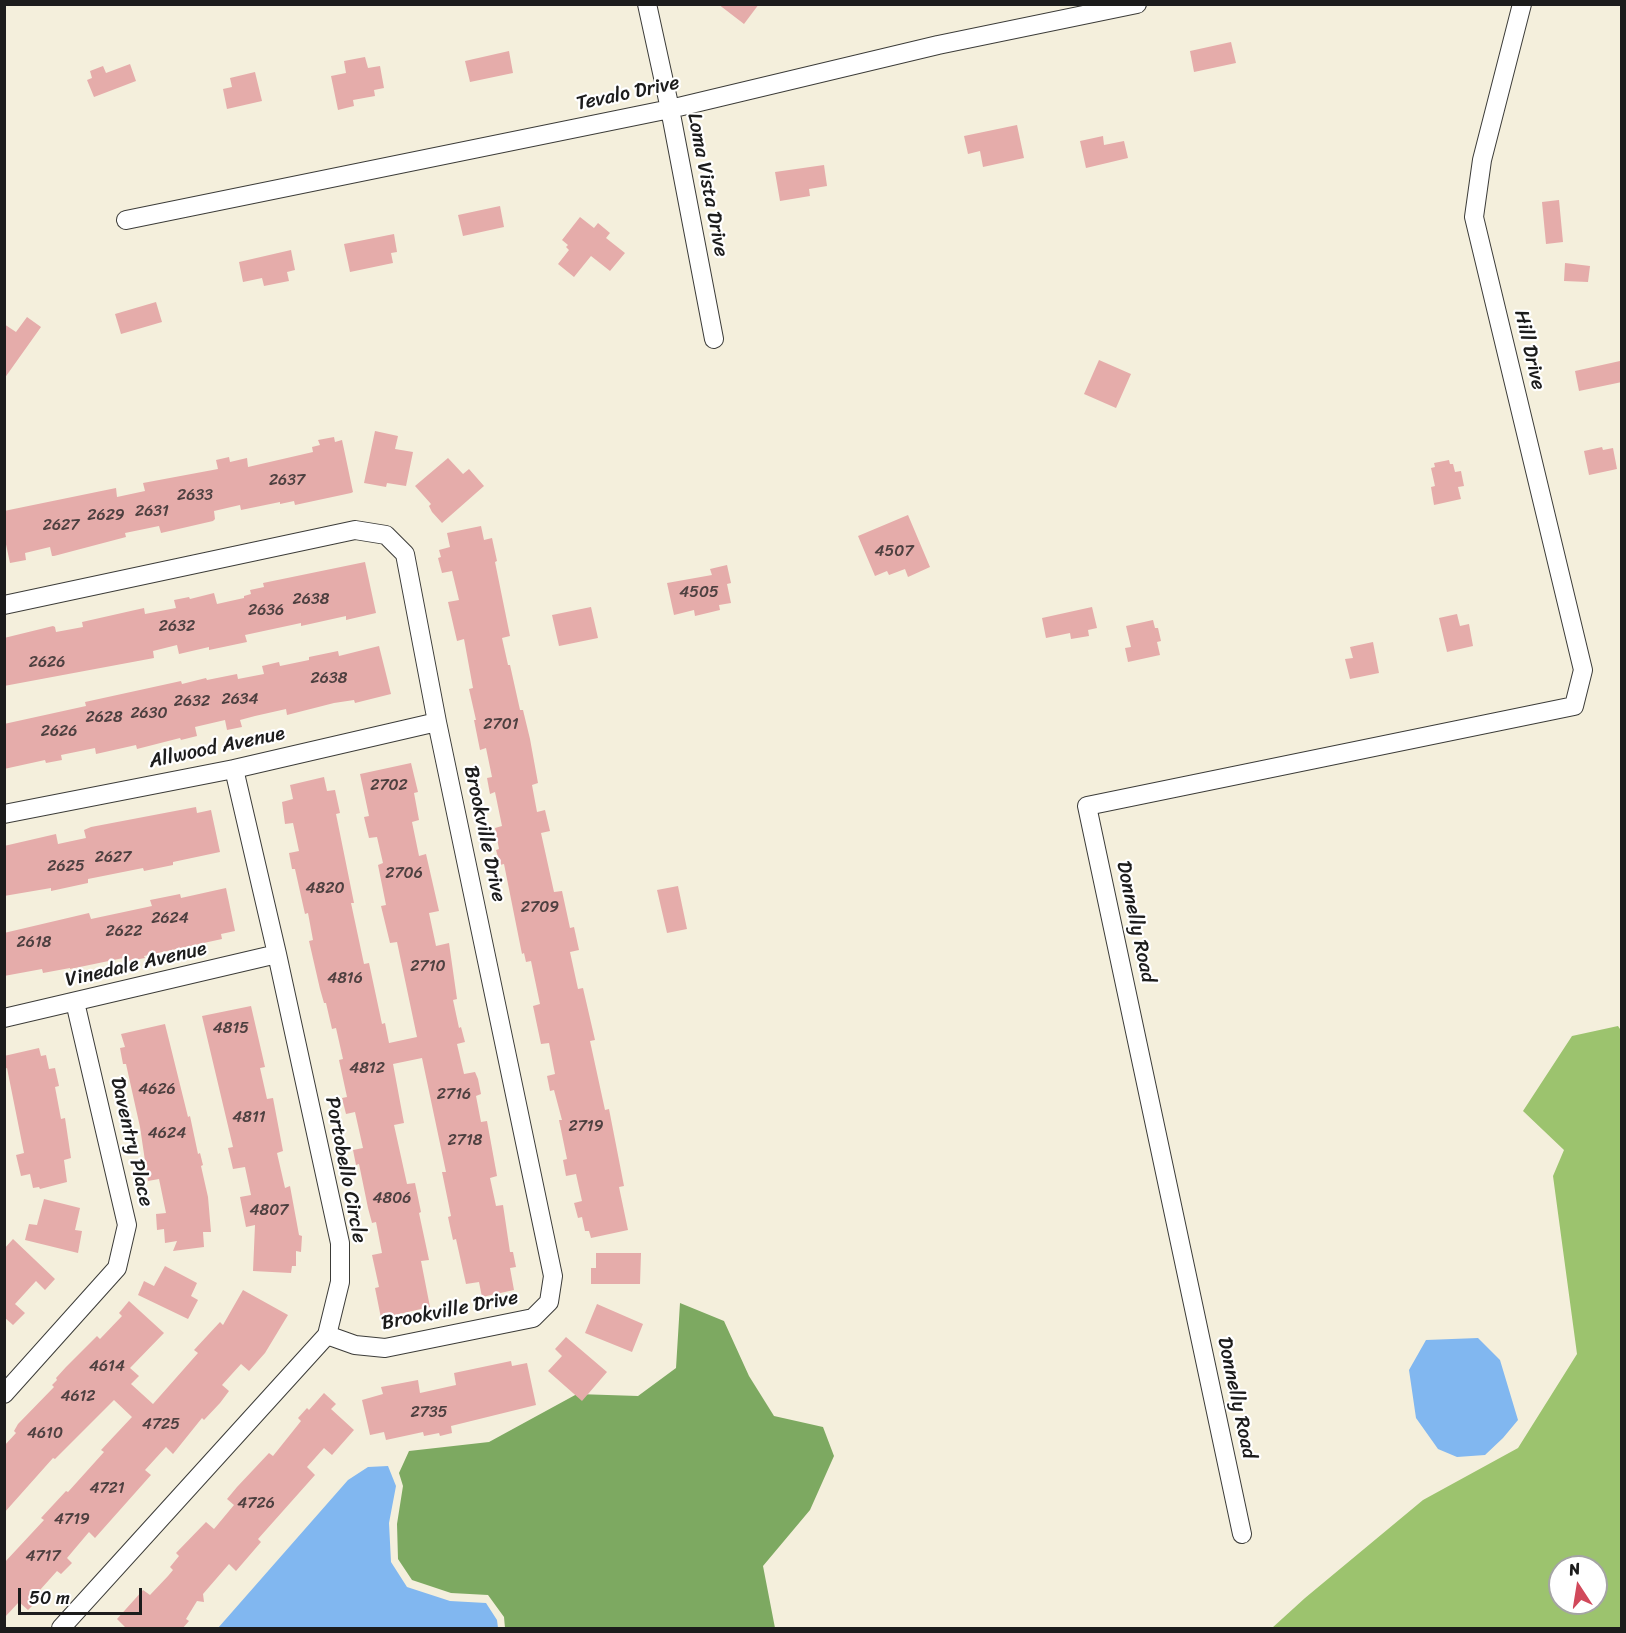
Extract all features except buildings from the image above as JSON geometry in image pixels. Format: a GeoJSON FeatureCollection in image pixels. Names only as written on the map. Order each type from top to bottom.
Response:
{"type":"FeatureCollection","features":[{"type":"Feature","properties":{"kind":"street","name":"Loma Vista Drive"},"geometry":{"type":"LineString","coordinates":[[647,4],[670,109],[714,339]]}},
{"type":"Feature","properties":{"kind":"street","name":"Tevalo Drive"},"geometry":{"type":"LineString","coordinates":[[126,220],[670,109],[938,45],[1137,4]]}},
{"type":"Feature","properties":{"kind":"street","name":"Hill Drive"},"geometry":{"type":"LineString","coordinates":[[1522,4],[1482,160],[1474,217],[1583,670],[1574,706]]}},
{"type":"Feature","properties":{"kind":"street","name":"Brookville Drive"},"geometry":{"type":"LineString","coordinates":[[4,605],[355,530],[386,535],[405,554],[437,722],[553,1276],[549,1302],[533,1318],[385,1348],[355,1345],[327,1335]]}},
{"type":"Feature","properties":{"kind":"street","name":"Donnelly Road"},"geometry":{"type":"LineString","coordinates":[[1242,1534],[1087,807],[1574,706]]}},
{"type":"Feature","properties":{"kind":"street","name":"Allwood Avenue"},"geometry":{"type":"LineString","coordinates":[[4,814],[234,769],[437,722]]}},
{"type":"Feature","properties":{"kind":"street","name":"Portobello Circle"},"geometry":{"type":"LineString","coordinates":[[61,1629],[327,1335],[340,1282],[340,1243],[234,769]]}},
{"type":"Feature","properties":{"kind":"street","name":"Vinedale Avenue"},"geometry":{"type":"LineString","coordinates":[[4,1018],[277,954]]}},
{"type":"Feature","properties":{"kind":"street","name":"Daventry Place"},"geometry":{"type":"LineString","coordinates":[[4,1394],[117,1268],[127,1225],[75,1002]]}},
{"type":"Feature","properties":{"kind":"green space"},"geometry":{"type":"Polygon","coordinates":[[[1618,1026],[1622,1032],[1621,1628],[1272,1628],[1423,1500],[1518,1448],[1577,1354],[1553,1176],[1564,1150],[1523,1111],[1572,1036],[1618,1026]]]}},
{"type":"Feature","properties":{"kind":"green space"},"geometry":{"type":"Polygon","coordinates":[[[680,1303],[724,1321],[749,1376],[774,1416],[823,1427],[834,1456],[810,1510],[763,1566],[775,1628],[505,1628],[504,1617],[488,1595],[451,1593],[412,1580],[398,1559],[397,1524],[403,1486],[399,1473],[409,1451],[489,1442],[577,1394],[638,1396],[676,1368],[680,1303]]]}},
{"type":"Feature","properties":{"kind":"water"},"geometry":{"type":"Polygon","coordinates":[[[1478,1338],[1500,1360],[1518,1420],[1485,1455],[1457,1457],[1438,1449],[1416,1418],[1409,1370],[1426,1340],[1478,1338]]]}},
{"type":"Feature","properties":{"kind":"water"},"geometry":{"type":"Polygon","coordinates":[[[388,1466],[396,1486],[389,1523],[391,1562],[407,1587],[450,1601],[486,1603],[497,1620],[498,1628],[218,1628],[348,1480],[368,1467],[388,1466]]]}}]}
